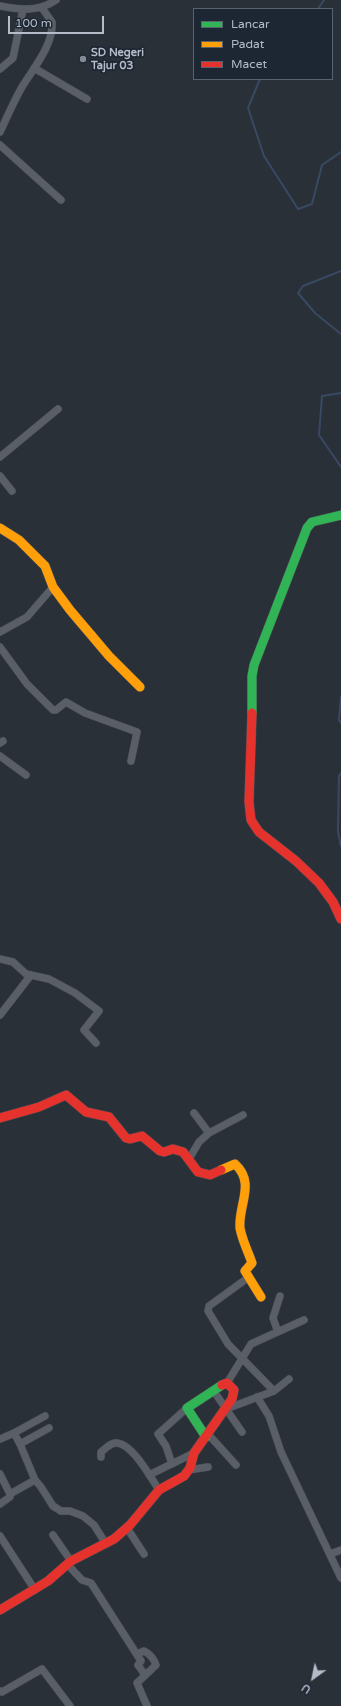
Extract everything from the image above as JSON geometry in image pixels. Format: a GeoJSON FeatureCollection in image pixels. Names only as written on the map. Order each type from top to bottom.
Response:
{"type":"FeatureCollection","features":[{"type":"Feature","properties":{"kind":"street"},"geometry":{"type":"LineString","coordinates":[[0,6],[23,9],[42,8],[56,0]]}},
{"type":"Feature","properties":{"kind":"street"},"geometry":{"type":"LineString","coordinates":[[0,132],[22,87],[44,52],[52,26],[50,18],[42,8]]}},
{"type":"Feature","properties":{"kind":"street"},"geometry":{"type":"LineString","coordinates":[[0,69],[13,58],[23,9]]}},
{"type":"Feature","properties":{"kind":"street"},"geometry":{"type":"LineString","coordinates":[[34,68],[87,99]]}},
{"type":"Feature","properties":{"kind":"street"},"geometry":{"type":"LineString","coordinates":[[0,145],[61,200]]}},
{"type":"Feature","properties":{"kind":"street"},"geometry":{"type":"LineString","coordinates":[[0,457],[58,409]]}},
{"type":"Feature","properties":{"kind":"street"},"geometry":{"type":"LineString","coordinates":[[0,476],[12,491]]}},
{"type":"Feature","properties":{"kind":"street"},"geometry":{"type":"LineString","coordinates":[[341,515],[312,522],[307,528],[254,665],[252,676],[252,731],[249,802],[251,820],[259,832],[296,861],[319,883],[333,902],[341,920]]}},
{"type":"Feature","properties":{"kind":"street"},"geometry":{"type":"LineString","coordinates":[[0,528],[19,540],[45,566],[53,587],[70,610],[109,656],[140,687]]}},
{"type":"Feature","properties":{"kind":"street"},"geometry":{"type":"LineString","coordinates":[[0,632],[27,617],[53,587]]}},
{"type":"Feature","properties":{"kind":"street"},"geometry":{"type":"LineString","coordinates":[[0,647],[27,684],[53,710],[56,710],[66,702],[85,713],[137,732],[131,762]]}},
{"type":"Feature","properties":{"kind":"street"},"geometry":{"type":"LineString","coordinates":[[0,756],[26,775]]}},
{"type":"Feature","properties":{"kind":"street"},"geometry":{"type":"LineString","coordinates":[[0,959],[13,962],[26,974],[49,979],[74,993],[99,1011],[84,1030],[96,1043]]}},
{"type":"Feature","properties":{"kind":"street"},"geometry":{"type":"LineString","coordinates":[[0,1015],[31,975]]}},
{"type":"Feature","properties":{"kind":"street"},"geometry":{"type":"LineString","coordinates":[[0,1118],[39,1107],[66,1095],[86,1112],[109,1117],[126,1138],[130,1139],[144,1137],[160,1151],[164,1152],[178,1150],[183,1152],[198,1172],[210,1175],[234,1164],[242,1168],[246,1180],[240,1224],[246,1249],[252,1262],[245,1270],[261,1297]]}},
{"type":"Feature","properties":{"kind":"street"},"geometry":{"type":"LineString","coordinates":[[194,1113],[209,1133]]}},
{"type":"Feature","properties":{"kind":"street"},"geometry":{"type":"LineString","coordinates":[[189,1159],[199,1142],[209,1133],[243,1115]]}},
{"type":"Feature","properties":{"kind":"street"},"geometry":{"type":"LineString","coordinates":[[249,1277],[207,1309],[213,1322],[228,1344],[274,1391]]}},
{"type":"Feature","properties":{"kind":"street"},"geometry":{"type":"LineString","coordinates":[[278,1332],[273,1318],[280,1296]]}},
{"type":"Feature","properties":{"kind":"street"},"geometry":{"type":"LineString","coordinates":[[172,1464],[166,1446],[158,1434],[187,1408],[213,1390],[227,1383],[251,1344],[304,1320]]}},
{"type":"Feature","properties":{"kind":"street"},"geometry":{"type":"LineString","coordinates":[[226,1409],[274,1391],[289,1379]]}},
{"type":"Feature","properties":{"kind":"street"},"geometry":{"type":"LineString","coordinates":[[0,1610],[48,1581],[69,1562],[106,1544],[127,1528],[159,1490],[178,1480],[189,1470],[194,1453],[226,1409],[234,1395],[234,1390],[227,1383]]}},
{"type":"Feature","properties":{"kind":"street"},"geometry":{"type":"LineString","coordinates":[[213,1390],[242,1432]]}},
{"type":"Feature","properties":{"kind":"street"},"geometry":{"type":"LineString","coordinates":[[257,1397],[269,1416],[280,1452],[341,1578]]}},
{"type":"Feature","properties":{"kind":"street"},"geometry":{"type":"LineString","coordinates":[[187,1408],[207,1436],[236,1465]]}},
{"type":"Feature","properties":{"kind":"street"},"geometry":{"type":"LineString","coordinates":[[0,1438],[14,1433],[45,1416]]}},
{"type":"Feature","properties":{"kind":"street"},"geometry":{"type":"LineString","coordinates":[[30,1424],[36,1435]]}},
{"type":"Feature","properties":{"kind":"street"},"geometry":{"type":"LineString","coordinates":[[20,1444],[49,1428]]}},
{"type":"Feature","properties":{"kind":"street"},"geometry":{"type":"LineString","coordinates":[[14,1433],[35,1480],[53,1506],[61,1511],[70,1511],[82,1516],[94,1525],[106,1544]]}},
{"type":"Feature","properties":{"kind":"street"},"geometry":{"type":"LineString","coordinates":[[101,1457],[101,1452],[110,1445],[116,1443],[127,1447],[139,1460],[159,1490]]}},
{"type":"Feature","properties":{"kind":"street"},"geometry":{"type":"LineString","coordinates":[[149,1475],[194,1453]]}},
{"type":"Feature","properties":{"kind":"street"},"geometry":{"type":"LineString","coordinates":[[189,1470],[208,1467]]}},
{"type":"Feature","properties":{"kind":"street"},"geometry":{"type":"LineString","coordinates":[[0,1474],[10,1494]]}},
{"type":"Feature","properties":{"kind":"street"},"geometry":{"type":"LineString","coordinates":[[0,1504],[10,1497],[10,1494],[35,1480]]}},
{"type":"Feature","properties":{"kind":"street"},"geometry":{"type":"LineString","coordinates":[[127,1528],[144,1554]]}},
{"type":"Feature","properties":{"kind":"street"},"geometry":{"type":"LineString","coordinates":[[53,1535],[82,1580],[91,1583],[142,1661],[138,1665],[145,1675]]}},
{"type":"Feature","properties":{"kind":"street"},"geometry":{"type":"LineString","coordinates":[[0,1536],[3,1548],[35,1590]]}},
{"type":"Feature","properties":{"kind":"street"},"geometry":{"type":"LineString","coordinates":[[330,1554],[341,1550]]}},
{"type":"Feature","properties":{"kind":"street"},"geometry":{"type":"LineString","coordinates":[[137,1654],[144,1651],[147,1652],[156,1665],[137,1683],[147,1706]]}},
{"type":"Feature","properties":{"kind":"street"},"geometry":{"type":"LineString","coordinates":[[0,1691],[2,1692],[42,1669],[70,1706]]}},
{"type":"Feature","properties":{"kind":"waterway"},"geometry":{"type":"LineString","coordinates":[[319,8],[324,0]]}},
{"type":"Feature","properties":{"kind":"waterway"},"geometry":{"type":"LineString","coordinates":[[260,80],[248,108],[264,156],[298,209],[312,204],[322,165],[341,152]]}},
{"type":"Feature","properties":{"kind":"waterway"},"geometry":{"type":"LineString","coordinates":[[341,271],[303,286],[298,293],[315,313],[341,334]]}},
{"type":"Feature","properties":{"kind":"waterway"},"geometry":{"type":"LineString","coordinates":[[341,393],[322,396],[319,435],[341,467]]}},
{"type":"Feature","properties":{"kind":"waterway"},"geometry":{"type":"LineString","coordinates":[[341,697],[339,720],[341,723]]}},
{"type":"Feature","properties":{"kind":"waterway"},"geometry":{"type":"LineString","coordinates":[[341,773],[339,776],[338,832],[341,846]]}},
{"type":"Feature","properties":{"kind":"traffic: fast"},"geometry":{"type":"LineString","coordinates":[[252,713],[252,676],[254,665],[307,528],[312,522],[341,515]]}},
{"type":"Feature","properties":{"kind":"traffic: fast"},"geometry":{"type":"LineString","coordinates":[[206,1437],[187,1408],[222,1385]]}},
{"type":"Feature","properties":{"kind":"traffic: slow"},"geometry":{"type":"LineString","coordinates":[[0,528],[19,540],[45,566],[53,587],[70,610],[109,656],[140,687]]}},
{"type":"Feature","properties":{"kind":"traffic: slow"},"geometry":{"type":"LineString","coordinates":[[221,1170],[235,1164],[241,1171],[244,1179],[245,1194],[240,1219],[240,1228],[252,1263],[245,1271],[261,1297]]}},
{"type":"Feature","properties":{"kind":"traffic: jam"},"geometry":{"type":"LineString","coordinates":[[252,713],[249,802],[251,820],[259,832],[296,861],[319,883],[333,902],[341,919]]}},
{"type":"Feature","properties":{"kind":"traffic: jam"},"geometry":{"type":"LineString","coordinates":[[0,1118],[39,1107],[66,1095],[86,1112],[109,1117],[126,1138],[130,1139],[142,1136],[160,1151],[164,1152],[173,1149],[183,1152],[198,1172],[210,1175],[221,1170]]}},
{"type":"Feature","properties":{"kind":"traffic: jam"},"geometry":{"type":"LineString","coordinates":[[0,1610],[48,1581],[71,1561],[114,1539],[130,1525],[159,1490],[184,1476],[190,1468],[194,1453],[232,1399],[234,1390],[227,1383],[222,1385]]}},
{"type":"Feature","properties":{"kind":"place","name":"SD Negeri Tajur 03"},"geometry":{"type":"Point","coordinates":[83,59]}}]}
